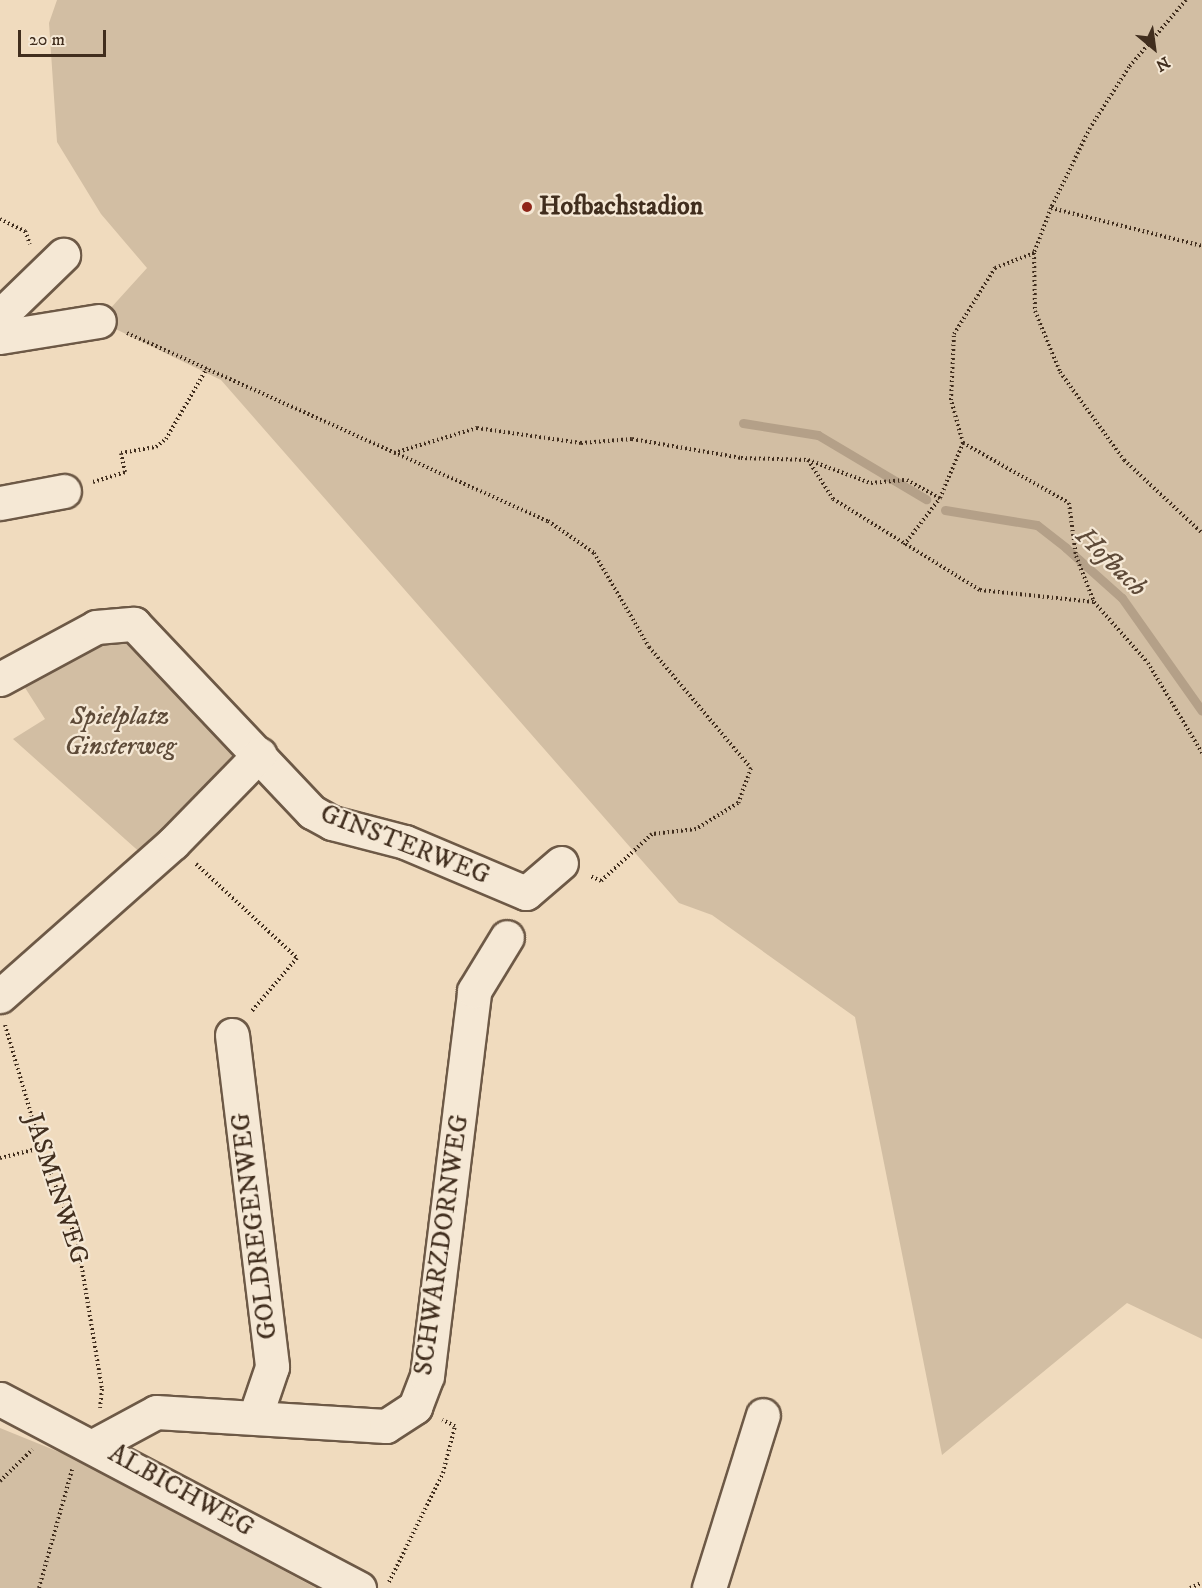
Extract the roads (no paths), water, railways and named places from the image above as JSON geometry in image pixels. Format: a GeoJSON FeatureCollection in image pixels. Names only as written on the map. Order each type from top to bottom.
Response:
{"type":"FeatureCollection","features":[{"type":"Feature","properties":{"kind":"street"},"geometry":{"type":"LineString","coordinates":[[0,316],[53,264]]}},
{"type":"Feature","properties":{"kind":"street"},"geometry":{"type":"LineString","coordinates":[[0,337],[99,321]]}},
{"type":"Feature","properties":{"kind":"street"},"geometry":{"type":"LineString","coordinates":[[0,503],[64,490]]}},
{"type":"Feature","properties":{"kind":"street","name":"GINSTERWEG"},"geometry":{"type":"LineString","coordinates":[[0,679],[96,627],[134,624],[260,754],[312,812],[332,823],[405,842],[526,892],[561,863]]}},
{"type":"Feature","properties":{"kind":"street"},"geometry":{"type":"LineString","coordinates":[[2,1007],[173,843],[260,754]]}},
{"type":"Feature","properties":{"kind":"street","name":"SCHWARZDORNWEG"},"geometry":{"type":"LineString","coordinates":[[78,1436],[156,1412],[256,1414],[386,1426],[415,1407],[427,1376],[474,991],[507,938]]}},
{"type":"Feature","properties":{"kind":"street","name":"GOLDREGENWEG"},"geometry":{"type":"LineString","coordinates":[[232,1035],[272,1368],[256,1414]]}},
{"type":"Feature","properties":{"kind":"street","name":"ALBICHWEG"},"geometry":{"type":"LineString","coordinates":[[0,1399],[78,1436],[359,1588]]}},
{"type":"Feature","properties":{"kind":"street"},"geometry":{"type":"LineString","coordinates":[[709,1588],[762,1415]]}},
{"type":"Feature","properties":{"kind":"waterway","name":"Hofbach"},"geometry":{"type":"LineString","coordinates":[[743,423],[818,435],[926,499]]}},
{"type":"Feature","properties":{"kind":"waterway","name":"Hofbach"},"geometry":{"type":"LineString","coordinates":[[945,510],[1037,525],[1122,598],[1202,711]]}},
{"type":"Feature","properties":{"kind":"place","name":"Hofbachstadion"},"geometry":{"type":"Point","coordinates":[527,207]}},
{"type":"Feature","properties":{"kind":"park label","name":"Spielplatz Ginsterweg"},"geometry":{"type":"Point","coordinates":[120,732]}}]}
